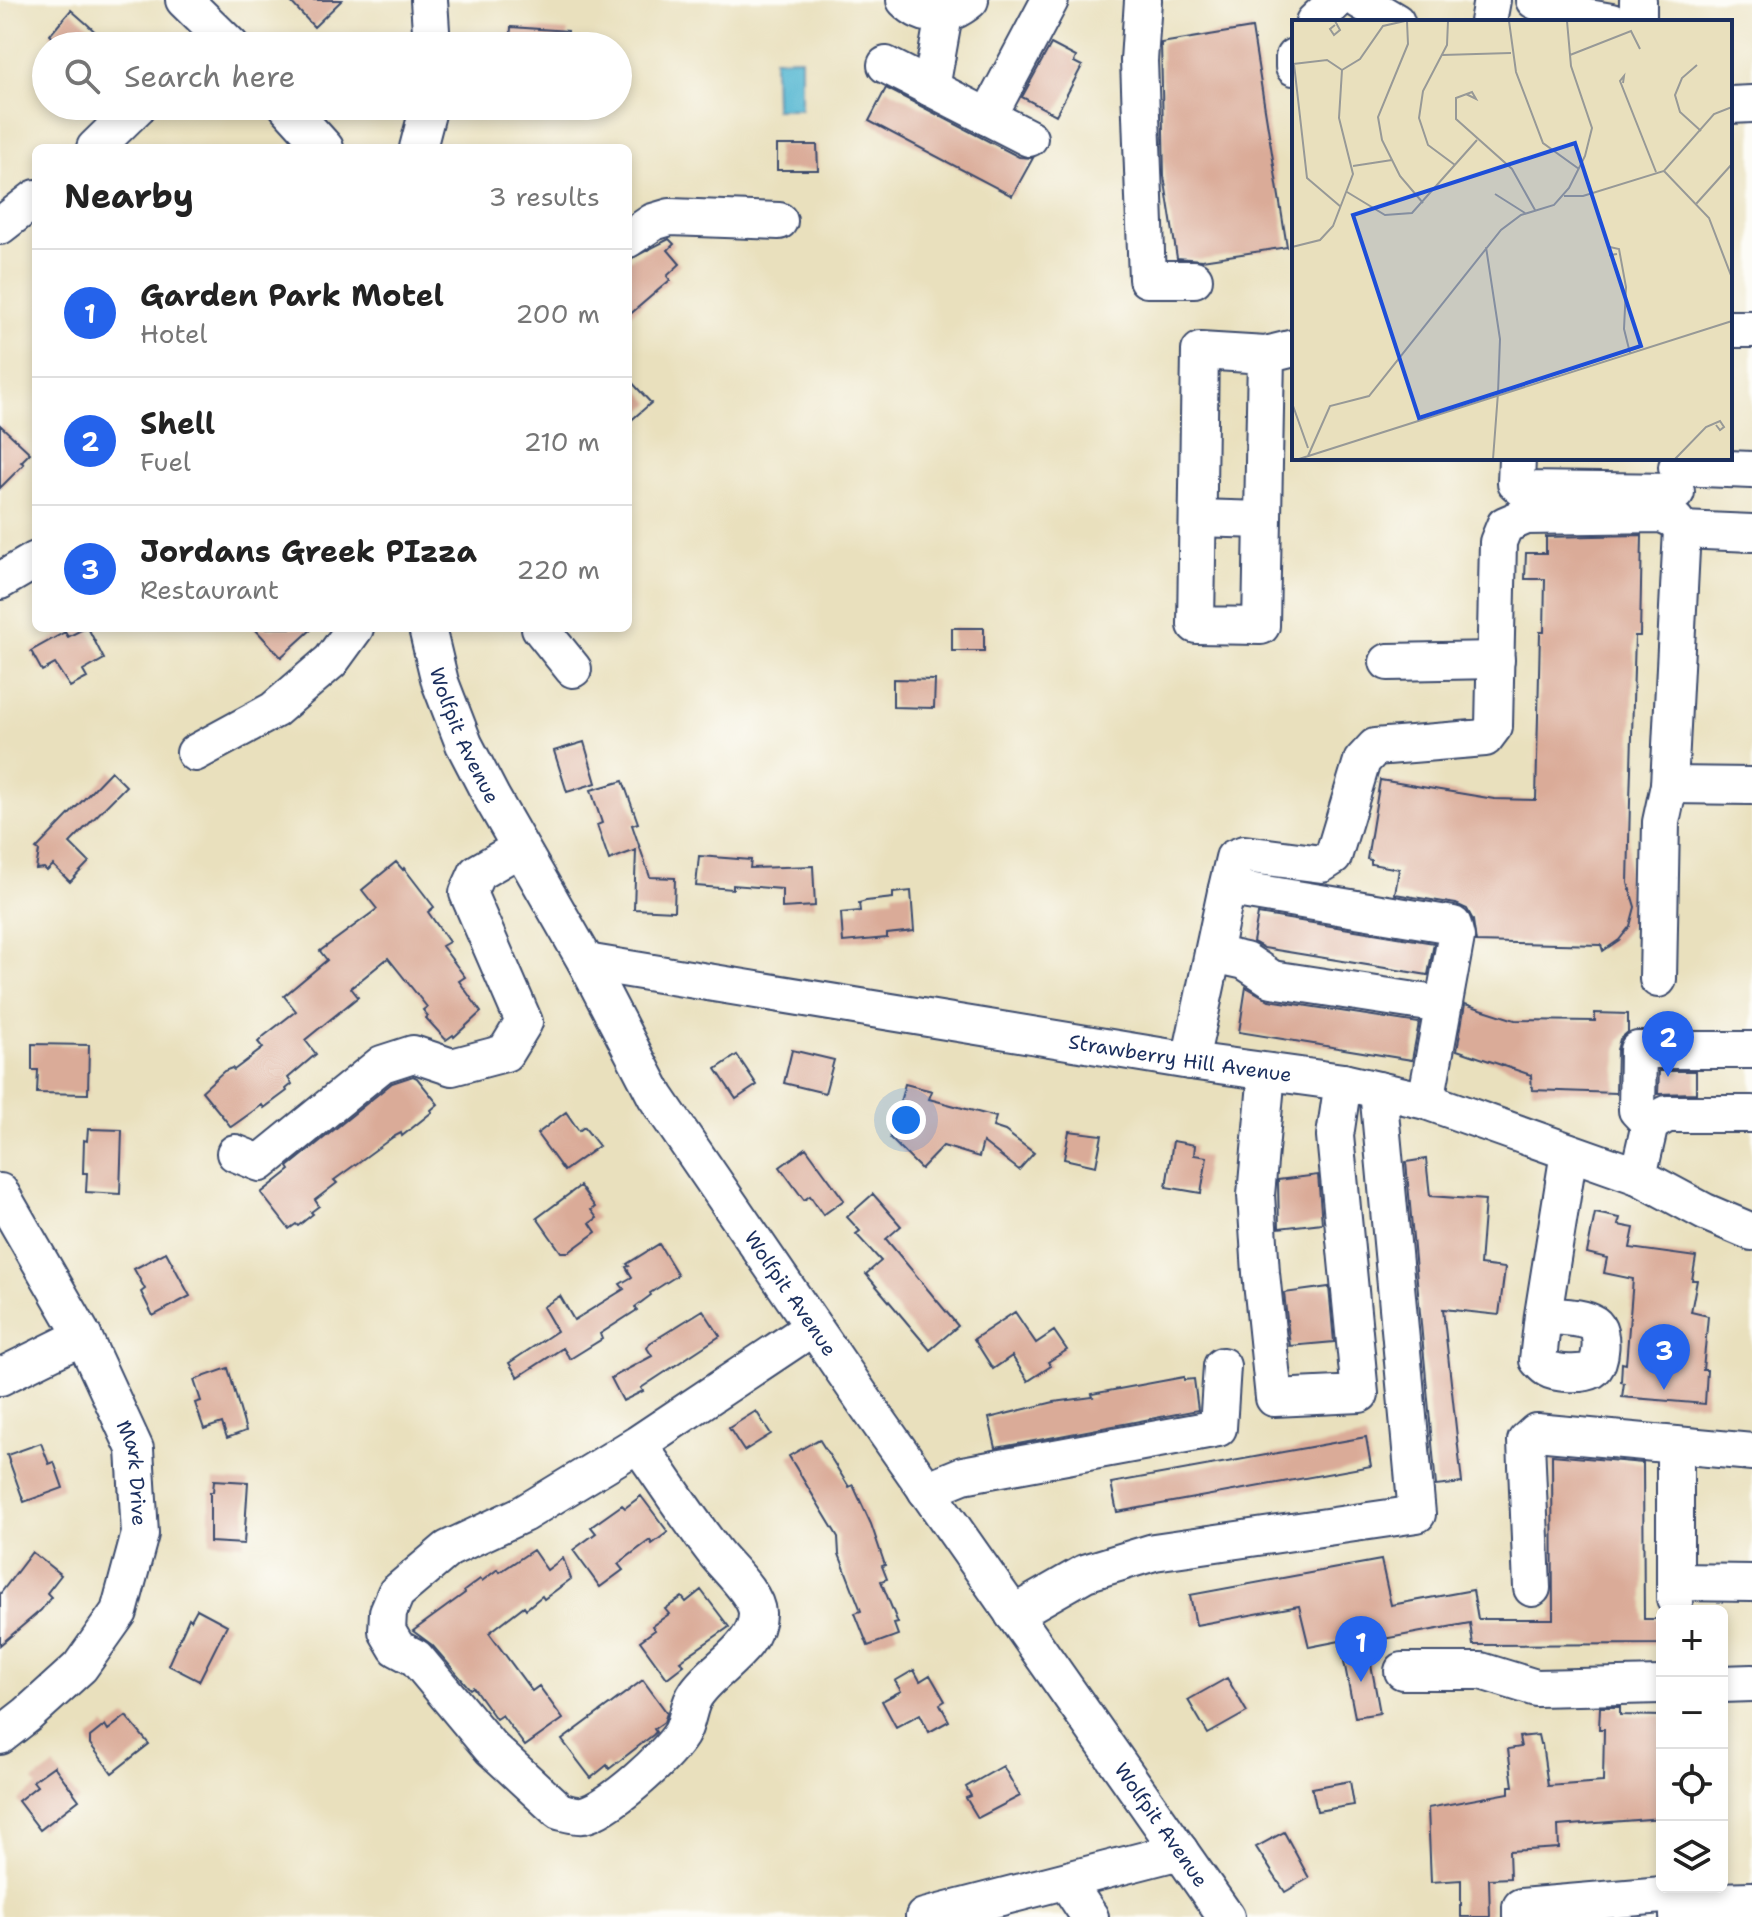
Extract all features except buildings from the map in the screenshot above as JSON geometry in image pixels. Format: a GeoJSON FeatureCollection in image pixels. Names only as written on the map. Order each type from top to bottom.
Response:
{"type":"FeatureCollection","features":[{"type":"Feature","properties":{"kind":"street"},"geometry":{"type":"LineString","coordinates":[[184,0],[209,32]]}},
{"type":"Feature","properties":{"kind":"street"},"geometry":{"type":"LineString","coordinates":[[429,0],[431,32]]}},
{"type":"Feature","properties":{"kind":"street"},"geometry":{"type":"LineString","coordinates":[[905,0],[917,11],[930,15],[957,8]]}},
{"type":"Feature","properties":{"kind":"street"},"geometry":{"type":"LineString","coordinates":[[988,117],[1050,0]]}},
{"type":"Feature","properties":{"kind":"street"},"geometry":{"type":"LineString","coordinates":[[1143,0],[1139,61],[1147,279],[1194,279]]}},
{"type":"Feature","properties":{"kind":"street"},"geometry":{"type":"LineString","coordinates":[[1316,20],[1337,0]]}},
{"type":"Feature","properties":{"kind":"street"},"geometry":{"type":"LineString","coordinates":[[1359,0],[1393,20]]}},
{"type":"Feature","properties":{"kind":"street"},"geometry":{"type":"LineString","coordinates":[[1488,20],[1492,0]]}},
{"type":"Feature","properties":{"kind":"street"},"geometry":{"type":"LineString","coordinates":[[1534,0],[1565,14],[1600,20]]}},
{"type":"Feature","properties":{"kind":"street"},"geometry":{"type":"LineString","coordinates":[[931,88],[957,8]]}},
{"type":"Feature","properties":{"kind":"street"},"geometry":{"type":"LineString","coordinates":[[886,65],[1029,138]]}},
{"type":"Feature","properties":{"kind":"street"},"geometry":{"type":"LineString","coordinates":[[1732,105],[1752,104]]}},
{"type":"Feature","properties":{"kind":"street"},"geometry":{"type":"LineString","coordinates":[[99,144],[124,120]]}},
{"type":"Feature","properties":{"kind":"street"},"geometry":{"type":"LineString","coordinates":[[300,120],[321,144]]}},
{"type":"Feature","properties":{"kind":"street"},"geometry":{"type":"LineString","coordinates":[[419,144],[425,120]]}},
{"type":"Feature","properties":{"kind":"street"},"geometry":{"type":"LineString","coordinates":[[0,226],[32,201]]}},
{"type":"Feature","properties":{"kind":"street"},"geometry":{"type":"LineString","coordinates":[[632,236],[653,222],[670,217],[779,221]]}},
{"type":"Feature","properties":{"kind":"street"},"geometry":{"type":"LineString","coordinates":[[1200,351],[1280,351],[1262,520],[1261,626],[1196,625],[1200,351]]}},
{"type":"Feature","properties":{"kind":"street"},"geometry":{"type":"LineString","coordinates":[[1517,460],[1516,483],[1524,490],[1677,493],[1752,470]]}},
{"type":"Feature","properties":{"kind":"street"},"geometry":{"type":"LineString","coordinates":[[1677,493],[1752,533]]}},
{"type":"Feature","properties":{"kind":"street"},"geometry":{"type":"LineString","coordinates":[[1190,1061],[1234,858],[1244,854],[1322,864],[1333,857],[1362,761],[1375,747],[1485,738],[1494,726],[1498,542],[1505,525],[1526,516],[1662,514],[1677,493]]}},
{"type":"Feature","properties":{"kind":"street"},"geometry":{"type":"LineString","coordinates":[[1658,979],[1661,822],[1669,785],[1677,493]]}},
{"type":"Feature","properties":{"kind":"street"},"geometry":{"type":"LineString","coordinates":[[1198,518],[1262,520]]}},
{"type":"Feature","properties":{"kind":"street"},"geometry":{"type":"LineString","coordinates":[[0,581],[32,562]]}},
{"type":"Feature","properties":{"kind":"street"},"geometry":{"type":"LineString","coordinates":[[195,753],[274,710],[331,661],[352,632]]}},
{"type":"Feature","properties":{"kind":"street","name":"Wolfpit Avenue"},"geometry":{"type":"LineString","coordinates":[[428,632],[453,720],[477,771],[586,962],[656,1097],[926,1490],[1226,1917]]}},
{"type":"Feature","properties":{"kind":"street"},"geometry":{"type":"LineString","coordinates":[[543,632],[573,669]]}},
{"type":"Feature","properties":{"kind":"street"},"geometry":{"type":"LineString","coordinates":[[1388,662],[1496,660]]}},
{"type":"Feature","properties":{"kind":"street"},"geometry":{"type":"LineString","coordinates":[[1669,785],[1752,786]]}},
{"type":"Feature","properties":{"kind":"street"},"geometry":{"type":"LineString","coordinates":[[235,1153],[260,1163],[382,1064],[413,1054],[452,1067],[505,1053],[524,1022],[468,893],[477,873],[520,848]]}},
{"type":"Feature","properties":{"kind":"street"},"geometry":{"type":"LineString","coordinates":[[1226,892],[1236,889],[1453,925],[1456,937],[1426,1101]]}},
{"type":"Feature","properties":{"kind":"street"},"geometry":{"type":"LineString","coordinates":[[1213,954],[1245,961],[1272,979],[1442,1005]]}},
{"type":"Feature","properties":{"kind":"street","name":"Strawberry Hill Avenue"},"geometry":{"type":"LineString","coordinates":[[586,962],[1190,1061],[1343,1082],[1426,1101],[1638,1176],[1705,1212],[1752,1232]]}},
{"type":"Feature","properties":{"kind":"street"},"geometry":{"type":"LineString","coordinates":[[1650,1124],[1637,1110],[1638,1050],[1752,1050]]}},
{"type":"Feature","properties":{"kind":"street"},"geometry":{"type":"LineString","coordinates":[[1267,1072],[1256,1195],[1274,1398],[1360,1394],[1335,1136],[1343,1082]]}},
{"type":"Feature","properties":{"kind":"street"},"geometry":{"type":"LineString","coordinates":[[1013,1614],[1085,1573],[1154,1552],[1417,1514],[1378,1090]]}},
{"type":"Feature","properties":{"kind":"street"},"geometry":{"type":"LineString","coordinates":[[1638,1176],[1650,1124],[1667,1114],[1752,1114]]}},
{"type":"Feature","properties":{"kind":"street"},"geometry":{"type":"LineString","coordinates":[[1543,1315],[1569,1152]]}},
{"type":"Feature","properties":{"kind":"street","name":"Mark Drive"},"geometry":{"type":"LineString","coordinates":[[0,1192],[83,1336],[135,1449],[140,1534],[119,1612],[80,1667],[0,1736]]}},
{"type":"Feature","properties":{"kind":"street"},"geometry":{"type":"LineString","coordinates":[[638,1444],[716,1554],[744,1586],[757,1610],[755,1629],[695,1695],[681,1733],[644,1772],[619,1796],[597,1810],[582,1815],[570,1814],[559,1811],[491,1748],[416,1658],[397,1648],[387,1631],[388,1612],[396,1593],[448,1549],[523,1514],[638,1444],[813,1327]]}},
{"type":"Feature","properties":{"kind":"street"},"geometry":{"type":"LineString","coordinates":[[0,1377],[83,1336]]}},
{"type":"Feature","properties":{"kind":"street"},"geometry":{"type":"LineString","coordinates":[[926,1490],[963,1475],[1218,1428],[1222,1366]]}},
{"type":"Feature","properties":{"kind":"street"},"geometry":{"type":"LineString","coordinates":[[1532,1588],[1526,1441],[1536,1432],[1752,1452]]}},
{"type":"Feature","properties":{"kind":"street"},"geometry":{"type":"LineString","coordinates":[[1675,1445],[1675,1590],[1752,1583]]}},
{"type":"Feature","properties":{"kind":"street"},"geometry":{"type":"LineString","coordinates":[[1403,1671],[1481,1671],[1536,1688],[1656,1685]]}},
{"type":"Feature","properties":{"kind":"street"},"geometry":{"type":"LineString","coordinates":[[1728,1684],[1752,1683]]}},
{"type":"Feature","properties":{"kind":"street"},"geometry":{"type":"LineString","coordinates":[[924,1917],[1180,1851]]}},
{"type":"Feature","properties":{"kind":"street"},"geometry":{"type":"LineString","coordinates":[[1066,1881],[1090,1917]]}},
{"type":"Feature","properties":{"kind":"street"},"geometry":{"type":"LineString","coordinates":[[1521,1917],[1521,1907],[1663,1895],[1678,1909],[1752,1900]]}},
{"type":"Feature","properties":{"kind":"water"},"geometry":{"type":"Polygon","coordinates":[[[801,58],[801,109],[775,109],[774,59],[801,58]]]}},
{"type":"Feature","properties":{"kind":"place","name":"Shell"},"geometry":{"type":"Point","coordinates":[1668,1077]}},
{"type":"Feature","properties":{"kind":"place","name":"Jordans Greek PIzza"},"geometry":{"type":"Point","coordinates":[1664,1390]}},
{"type":"Feature","properties":{"kind":"place","name":"Garden Park Motel"},"geometry":{"type":"Point","coordinates":[1361,1682]}}]}
